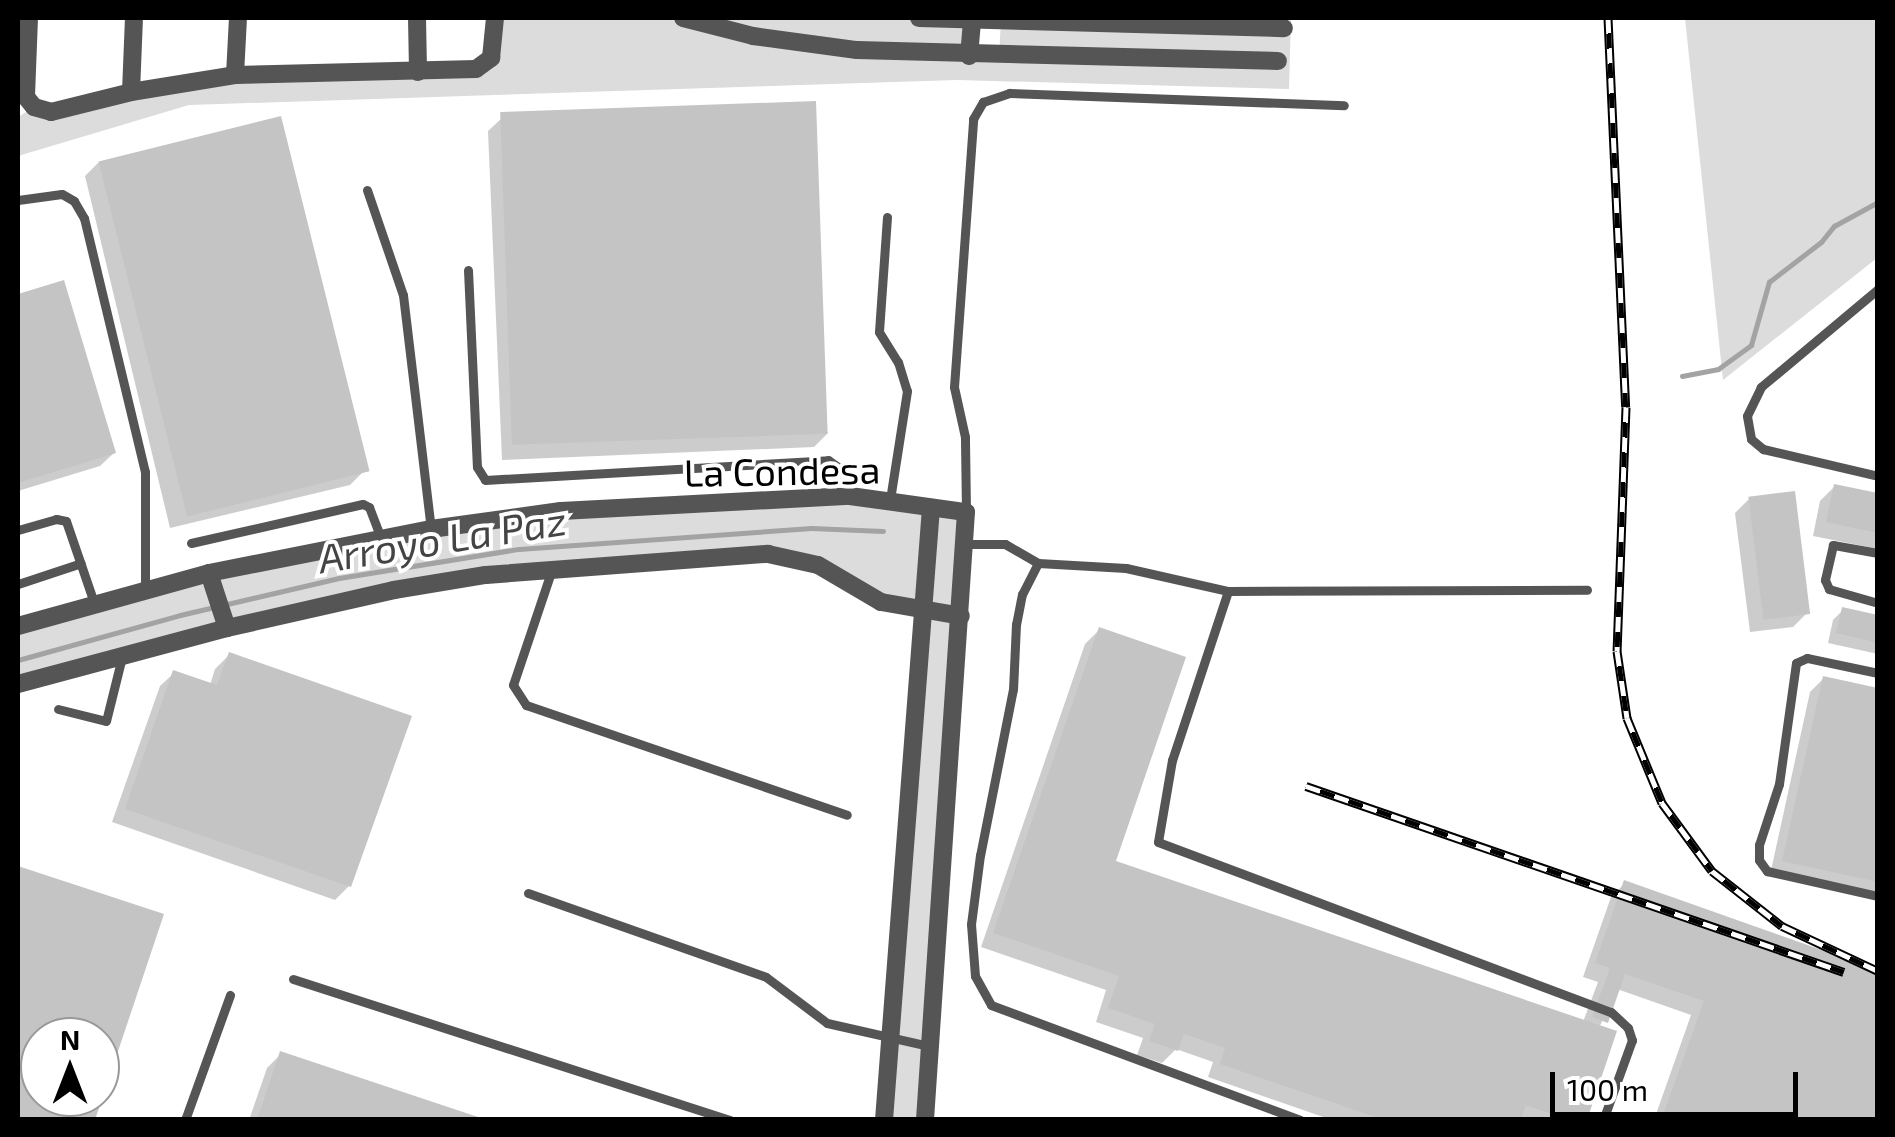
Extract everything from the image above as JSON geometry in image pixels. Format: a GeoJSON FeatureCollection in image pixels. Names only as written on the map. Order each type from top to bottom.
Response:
{"type":"FeatureCollection","features":[{"type":"Feature","properties":{"kind":"street"},"geometry":{"type":"LineString","coordinates":[[29,18],[26,90],[34,108],[60,110],[131,92],[235,75],[476,70],[491,58],[495,18]]}},
{"type":"Feature","properties":{"kind":"street"},"geometry":{"type":"LineString","coordinates":[[131,92],[134,18]]}},
{"type":"Feature","properties":{"kind":"street"},"geometry":{"type":"LineString","coordinates":[[235,75],[238,18]]}},
{"type":"Feature","properties":{"kind":"street"},"geometry":{"type":"LineString","coordinates":[[417,18],[418,72]]}},
{"type":"Feature","properties":{"kind":"street"},"geometry":{"type":"LineString","coordinates":[[683,18],[753,36],[839,48],[969,56],[1278,61]]}},
{"type":"Feature","properties":{"kind":"street"},"geometry":{"type":"LineString","coordinates":[[919,18],[1196,22],[1284,28]]}},
{"type":"Feature","properties":{"kind":"street"},"geometry":{"type":"LineString","coordinates":[[969,56],[972,18]]}},
{"type":"Feature","properties":{"kind":"street"},"geometry":{"type":"LineString","coordinates":[[999,56],[1001,19]]}},
{"type":"Feature","properties":{"kind":"street"},"geometry":{"type":"LineString","coordinates":[[1194,60],[1196,22]]}},
{"type":"Feature","properties":{"kind":"street","name":"La Condesa"},"geometry":{"type":"LineString","coordinates":[[18,626],[144,589],[212,578],[380,538],[561,512],[850,496],[966,512]]}},
{"type":"Feature","properties":{"kind":"street"},"geometry":{"type":"LineString","coordinates":[[884,1120],[930,508]]}},
{"type":"Feature","properties":{"kind":"street"},"geometry":{"type":"LineString","coordinates":[[925,1120],[967,544],[966,512]]}},
{"type":"Feature","properties":{"kind":"street"},"geometry":{"type":"LineString","coordinates":[[18,684],[225,621],[394,590],[552,570],[768,554],[793,556],[818,565],[881,602],[961,616]]}},
{"type":"Feature","properties":{"kind":"street"},"geometry":{"type":"LineString","coordinates":[[212,578],[225,621]]}},
{"type":"Feature","properties":{"kind":"lane"},"geometry":{"type":"LineString","coordinates":[[966,512],[965,437],[954,387],[974,119],[983,102],[1009,93],[1344,105]]}},
{"type":"Feature","properties":{"kind":"lane"},"geometry":{"type":"LineString","coordinates":[[367,190],[394,262],[409,324],[431,529]]}},
{"type":"Feature","properties":{"kind":"lane"},"geometry":{"type":"LineString","coordinates":[[18,200],[62,194],[74,201],[84,218],[145,472],[144,589]]}},
{"type":"Feature","properties":{"kind":"lane"},"geometry":{"type":"LineString","coordinates":[[887,217],[879,332],[898,362],[907,392],[890,499]]}},
{"type":"Feature","properties":{"kind":"lane"},"geometry":{"type":"LineString","coordinates":[[468,270],[477,467],[484,480],[828,460],[844,471],[850,496]]}},
{"type":"Feature","properties":{"kind":"lane"},"geometry":{"type":"LineString","coordinates":[[1878,288],[1761,387],[1746,416],[1751,439],[1763,448],[1878,476]]}},
{"type":"Feature","properties":{"kind":"lane"},"geometry":{"type":"LineString","coordinates":[[191,544],[363,504],[370,507],[380,538]]}},
{"type":"Feature","properties":{"kind":"lane"},"geometry":{"type":"LineString","coordinates":[[18,530],[64,519],[94,603]]}},
{"type":"Feature","properties":{"kind":"lane"},"geometry":{"type":"LineString","coordinates":[[967,544],[1005,544],[1038,562],[1126,568],[1228,591],[1587,590]]}},
{"type":"Feature","properties":{"kind":"lane"},"geometry":{"type":"LineString","coordinates":[[1878,553],[1833,545],[1825,580],[1829,588],[1878,603]]}},
{"type":"Feature","properties":{"kind":"lane"},"geometry":{"type":"LineString","coordinates":[[1038,562],[1022,594],[1016,624],[1012,690],[980,855],[972,924],[975,976],[991,1005],[1300,1120]]}},
{"type":"Feature","properties":{"kind":"lane"},"geometry":{"type":"LineString","coordinates":[[18,584],[81,563]]}},
{"type":"Feature","properties":{"kind":"lane"},"geometry":{"type":"LineString","coordinates":[[552,570],[515,678],[518,699],[847,815]]}},
{"type":"Feature","properties":{"kind":"lane"},"geometry":{"type":"LineString","coordinates":[[1228,591],[1172,760],[1158,842],[1612,1012],[1628,1028],[1632,1040],[1603,1120]]}},
{"type":"Feature","properties":{"kind":"lane"},"geometry":{"type":"LineString","coordinates":[[58,709],[106,721],[122,655]]}},
{"type":"Feature","properties":{"kind":"lane"},"geometry":{"type":"LineString","coordinates":[[1878,673],[1807,658],[1796,664],[1779,784],[1759,846],[1760,860],[1768,870],[1878,896]]}},
{"type":"Feature","properties":{"kind":"lane"},"geometry":{"type":"LineString","coordinates":[[528,893],[744,968],[786,989],[827,1023],[888,1040],[929,1046]]}},
{"type":"Feature","properties":{"kind":"lane"},"geometry":{"type":"LineString","coordinates":[[293,980],[730,1120]]}},
{"type":"Feature","properties":{"kind":"lane"},"geometry":{"type":"LineString","coordinates":[[185,1120],[230,995]]}},
{"type":"Feature","properties":{"kind":"shaded area"},"geometry":{"type":"Polygon","coordinates":[[[495,18],[972,19],[969,55],[999,56],[1001,20],[1291,18],[1289,89],[957,80],[189,105],[18,156],[18,117],[34,107],[235,75],[484,66],[495,18]]]}},
{"type":"Feature","properties":{"kind":"shaded area"},"geometry":{"type":"Polygon","coordinates":[[[1685,18],[1877,18],[1877,258],[1723,380],[1685,18]]]}},
{"type":"Feature","properties":{"kind":"shaded area"},"geometry":{"type":"Polygon","coordinates":[[[850,496],[966,512],[925,1119],[884,1119],[922,611],[793,556],[486,575],[18,683],[18,626],[431,529],[850,496]]]}},
{"type":"Feature","properties":{"kind":"building"},"geometry":{"type":"Polygon","coordinates":[[[816,101],[828,434],[512,445],[500,112],[816,101]]]}},
{"type":"Feature","properties":{"kind":"building"},"geometry":{"type":"Polygon","coordinates":[[[281,116],[370,471],[187,517],[99,161],[281,116]]]}},
{"type":"Feature","properties":{"kind":"building"},"geometry":{"type":"Polygon","coordinates":[[[64,280],[116,453],[18,483],[18,294],[64,280]]]}},
{"type":"Feature","properties":{"kind":"building"},"geometry":{"type":"Polygon","coordinates":[[[1834,484],[1878,493],[1878,533],[1826,522],[1834,484]]]}},
{"type":"Feature","properties":{"kind":"building"},"geometry":{"type":"Polygon","coordinates":[[[1795,491],[1810,614],[1763,620],[1748,497],[1795,491]]]}},
{"type":"Feature","properties":{"kind":"building"},"geometry":{"type":"Polygon","coordinates":[[[1842,607],[1878,615],[1878,643],[1836,633],[1842,607]]]}},
{"type":"Feature","properties":{"kind":"building"},"geometry":{"type":"Polygon","coordinates":[[[1099,627],[1186,657],[1116,861],[1617,1031],[1587,1120],[1568,1120],[1526,1105],[1521,1120],[1384,1120],[1220,1064],[1225,1048],[1184,1034],[1178,1051],[1149,1041],[1155,1024],[1108,1008],[1119,976],[993,933],[1099,627]]]}},
{"type":"Feature","properties":{"kind":"building"},"geometry":{"type":"Polygon","coordinates":[[[229,652],[412,716],[351,887],[125,809],[173,670],[217,685],[229,652]]]}},
{"type":"Feature","properties":{"kind":"building"},"geometry":{"type":"Polygon","coordinates":[[[1823,676],[1878,688],[1878,882],[1782,861],[1823,676]]]}},
{"type":"Feature","properties":{"kind":"building"},"geometry":{"type":"Polygon","coordinates":[[[18,866],[164,914],[120,1045],[120,1017],[20,1017],[20,1117],[96,1117],[18,1120],[18,866]]]}},
{"type":"Feature","properties":{"kind":"building"},"geometry":{"type":"Polygon","coordinates":[[[1624,880],[1878,970],[1878,1120],[1674,1120],[1663,1115],[1704,1001],[1625,974],[1608,1023],[1592,1017],[1610,968],[1595,963],[1624,880]]]}},
{"type":"Feature","properties":{"kind":"building"},"geometry":{"type":"Polygon","coordinates":[[[280,1051],[484,1119],[484,1120],[257,1120],[280,1051]]]}},
{"type":"Feature","properties":{"kind":"waterway","name":"Arroyo La Paz"},"geometry":{"type":"LineString","coordinates":[[1682,376],[1718,369],[1751,345],[1769,282],[1821,242],[1834,226],[1878,202]]}},
{"type":"Feature","properties":{"kind":"waterway","name":"Arroyo La Paz"},"geometry":{"type":"LineString","coordinates":[[18,660],[180,615],[339,578],[519,549],[811,528],[883,531]]}},
{"type":"Feature","properties":{"kind":"railway"},"geometry":{"type":"LineString","coordinates":[[1608,18],[1626,407],[1617,651],[1627,718],[1662,803],[1712,871],[1782,926],[1878,971]]}},
{"type":"Feature","properties":{"kind":"railway"},"geometry":{"type":"LineString","coordinates":[[1306,786],[1844,972]]}}]}
